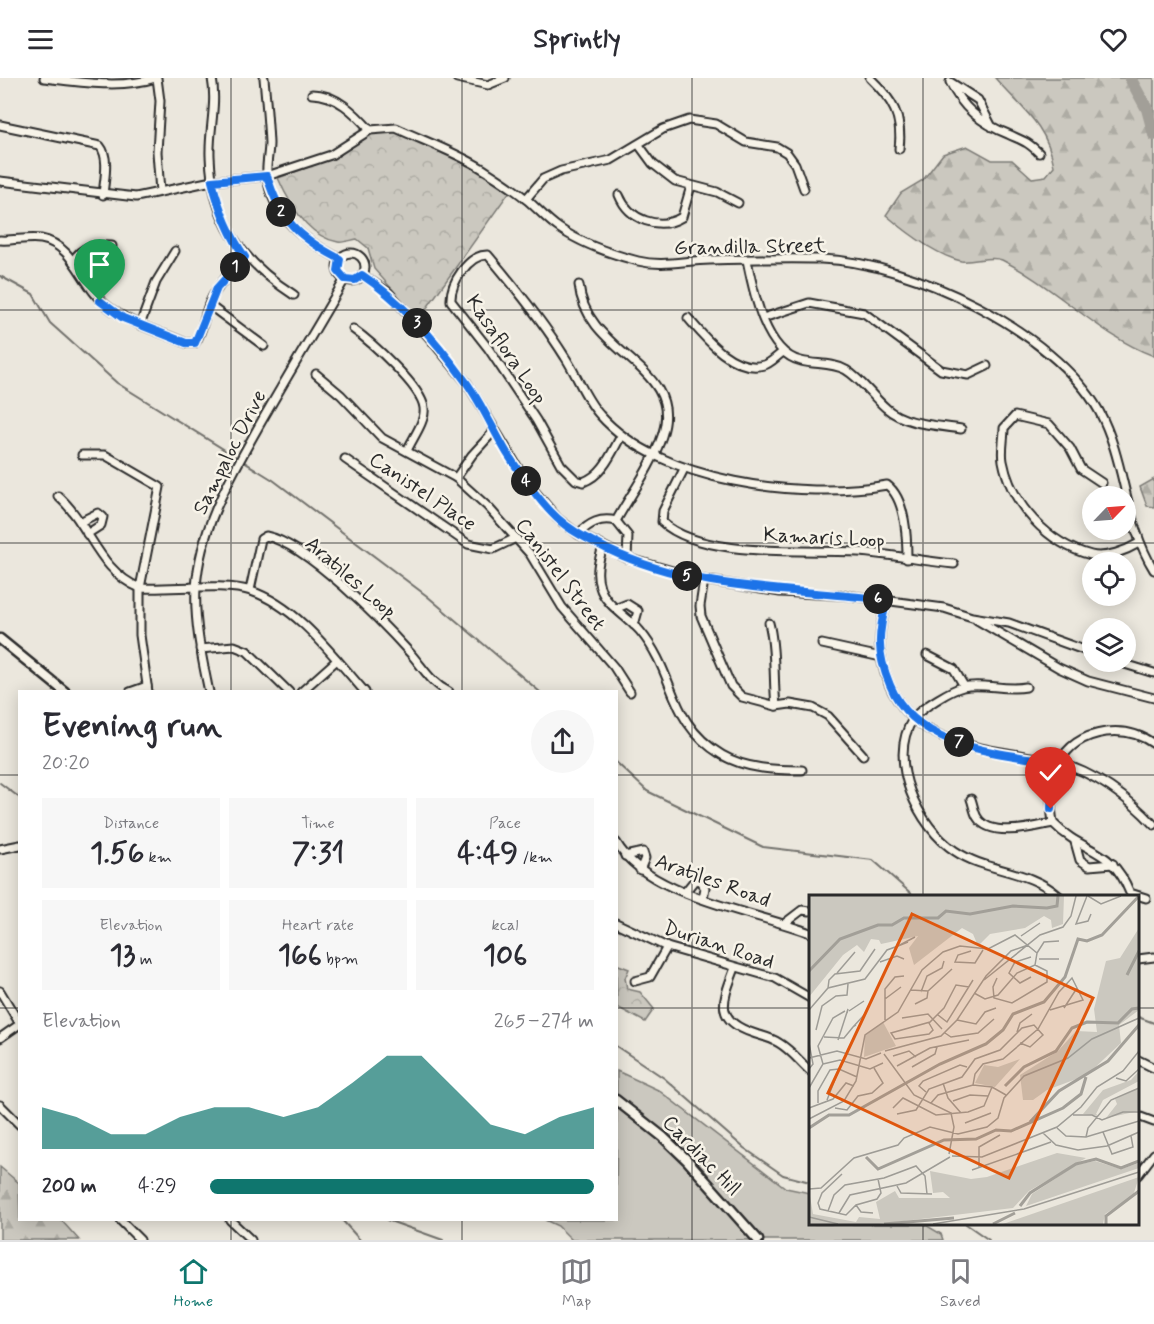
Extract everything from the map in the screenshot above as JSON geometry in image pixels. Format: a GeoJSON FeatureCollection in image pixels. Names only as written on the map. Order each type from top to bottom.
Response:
{"type":"FeatureCollection","features":[{"type":"Feature","properties":{"kind":"main road"},"geometry":{"type":"LineString","coordinates":[[0,639],[63,690]]}},
{"type":"Feature","properties":{"kind":"main road","name":"Cardiac Hill"},"geometry":{"type":"LineString","coordinates":[[618,1102],[663,1137],[687,1160],[758,1240]]}},
{"type":"Feature","properties":{"kind":"street"},"geometry":{"type":"LineString","coordinates":[[44,78],[99,84],[135,83],[157,78],[160,101],[157,152],[160,192]]}},
{"type":"Feature","properties":{"kind":"street"},"geometry":{"type":"LineString","coordinates":[[212,78],[215,106],[210,154],[212,181],[219,210],[231,237],[245,257],[266,277],[294,295]]}},
{"type":"Feature","properties":{"kind":"street"},"geometry":{"type":"LineString","coordinates":[[264,78],[269,144],[267,176],[281,212],[293,228],[308,241],[340,259]]}},
{"type":"Feature","properties":{"kind":"street"},"geometry":{"type":"LineString","coordinates":[[457,78],[488,86],[505,78]]}},
{"type":"Feature","properties":{"kind":"street"},"geometry":{"type":"LineString","coordinates":[[870,78],[891,104],[900,122],[899,149]]}},
{"type":"Feature","properties":{"kind":"street"},"geometry":{"type":"LineString","coordinates":[[948,80],[978,100],[992,127]]}},
{"type":"Feature","properties":{"kind":"street"},"geometry":{"type":"LineString","coordinates":[[948,80],[967,108],[992,127],[1027,140],[1039,153]]}},
{"type":"Feature","properties":{"kind":"street"},"geometry":{"type":"LineString","coordinates":[[0,181],[135,197],[212,181],[267,176],[331,155],[370,130],[348,107],[323,95],[312,94]]}},
{"type":"Feature","properties":{"kind":"street"},"geometry":{"type":"LineString","coordinates":[[526,199],[543,179],[561,171],[611,160],[679,122],[703,121],[716,124],[746,142],[766,144],[787,153],[800,174],[804,189]]}},
{"type":"Feature","properties":{"kind":"street"},"geometry":{"type":"LineString","coordinates":[[0,125],[100,146],[104,151],[105,164],[103,195]]}},
{"type":"Feature","properties":{"kind":"street","name":"Grandilla Street"},"geometry":{"type":"LineString","coordinates":[[370,130],[385,127],[396,128],[481,168],[526,199],[559,228],[600,250],[642,262],[679,264],[707,260],[824,259],[883,268],[943,291],[1029,335],[1075,378],[1099,411],[1115,450],[1139,543],[1154,570]]}},
{"type":"Feature","properties":{"kind":"street"},"geometry":{"type":"LineString","coordinates":[[639,146],[653,164],[675,181],[717,192],[738,203]]}},
{"type":"Feature","properties":{"kind":"street"},"geometry":{"type":"LineString","coordinates":[[619,195],[624,206],[632,214],[654,223],[671,223],[682,217],[691,186]]}},
{"type":"Feature","properties":{"kind":"street"},"geometry":{"type":"LineString","coordinates":[[0,240],[40,239],[58,244],[73,261],[91,291],[100,301],[123,318],[186,343],[195,343],[217,288],[245,257]]}},
{"type":"Feature","properties":{"kind":"street"},"geometry":{"type":"LineString","coordinates":[[73,261],[83,248],[93,245],[112,246]]}},
{"type":"Feature","properties":{"kind":"street"},"geometry":{"type":"LineString","coordinates":[[140,325],[156,282],[175,251]]}},
{"type":"Feature","properties":{"kind":"street"},"geometry":{"type":"LineString","coordinates":[[349,253],[361,257],[365,267],[362,275],[355,280],[345,279],[338,271],[340,259],[349,253]]}},
{"type":"Feature","properties":{"kind":"street","name":"Kasaflora Loop"},"geometry":{"type":"LineString","coordinates":[[621,436],[601,471],[593,478],[583,482],[576,480],[561,465],[488,348],[451,301],[456,282],[471,260],[479,254],[488,255],[522,295],[567,359],[599,414],[621,436],[653,455]]}},
{"type":"Feature","properties":{"kind":"street"},"geometry":{"type":"LineString","coordinates":[[747,260],[755,299],[763,318],[783,352],[799,361],[830,364],[847,371],[888,410],[899,417],[961,429]]}},
{"type":"Feature","properties":{"kind":"street"},"geometry":{"type":"LineString","coordinates":[[362,275],[388,292],[428,336],[466,383],[526,482],[557,518],[578,534],[627,558],[704,580],[780,592],[887,600],[944,609],[972,617],[1009,623],[1082,649]]}},
{"type":"Feature","properties":{"kind":"street","name":"Sampaloc Drive"},"geometry":{"type":"LineString","coordinates":[[209,690],[200,649],[196,589],[205,537],[229,480],[345,279]]}},
{"type":"Feature","properties":{"kind":"street"},"geometry":{"type":"LineString","coordinates":[[579,285],[581,301],[594,325],[613,345],[648,374],[662,396],[665,424],[653,455],[616,521]]}},
{"type":"Feature","properties":{"kind":"street"},"geometry":{"type":"LineString","coordinates":[[763,318],[809,303],[864,313],[941,370],[968,375],[987,366]]}},
{"type":"Feature","properties":{"kind":"street"},"geometry":{"type":"LineString","coordinates":[[209,305],[264,346]]}},
{"type":"Feature","properties":{"kind":"street"},"geometry":{"type":"LineString","coordinates":[[688,318],[724,355],[744,365],[764,365],[783,352]]}},
{"type":"Feature","properties":{"kind":"street"},"geometry":{"type":"LineString","coordinates":[[353,329],[395,366],[423,402],[424,415],[407,451]]}},
{"type":"Feature","properties":{"kind":"street","name":"Canistel Street"},"geometry":{"type":"LineString","coordinates":[[316,374],[341,395],[382,438],[456,478],[516,538],[547,578],[571,620],[614,667],[630,692]]}},
{"type":"Feature","properties":{"kind":"street"},"geometry":{"type":"LineString","coordinates":[[1102,483],[1081,470],[1070,448],[1049,424],[1015,416],[1004,428],[1003,461],[1020,503],[1048,535],[1092,556],[1124,552],[1139,543]]}},
{"type":"Feature","properties":{"kind":"street"},"geometry":{"type":"LineString","coordinates":[[456,478],[472,455],[495,430]]}},
{"type":"Feature","properties":{"kind":"street"},"geometry":{"type":"LineString","coordinates":[[82,455],[105,455],[160,487],[146,543],[140,588],[140,635],[148,689]]}},
{"type":"Feature","properties":{"kind":"street","name":"Kamaris Loop"},"geometry":{"type":"LineString","coordinates":[[653,455],[684,469],[798,490],[857,490],[887,485],[892,489],[907,527],[906,560],[859,552],[763,551],[719,545],[672,532],[662,522],[663,511],[684,469]]}},
{"type":"Feature","properties":{"kind":"street","name":"Canistel Place"},"geometry":{"type":"LineString","coordinates":[[345,459],[468,544],[493,549],[516,538]]}},
{"type":"Feature","properties":{"kind":"street"},"geometry":{"type":"LineString","coordinates":[[58,496],[80,522],[116,574],[140,588],[250,590],[285,610],[337,660],[363,690]]}},
{"type":"Feature","properties":{"kind":"street"},"geometry":{"type":"LineString","coordinates":[[80,522],[98,513],[103,518],[101,525],[87,534]]}},
{"type":"Feature","properties":{"kind":"street"},"geometry":{"type":"LineString","coordinates":[[578,534],[588,524],[598,520],[616,521],[628,536],[627,558]]}},
{"type":"Feature","properties":{"kind":"street","name":"Aratiles Loop"},"geometry":{"type":"LineString","coordinates":[[250,590],[261,539],[266,536],[287,544],[315,563],[410,654],[434,684],[445,690]]}},
{"type":"Feature","properties":{"kind":"street"},"geometry":{"type":"LineString","coordinates":[[603,546],[597,572],[600,589],[634,625],[658,656],[669,681],[675,705],[686,724],[722,755],[764,770],[802,770]]}},
{"type":"Feature","properties":{"kind":"street"},"geometry":{"type":"LineString","coordinates":[[906,560],[954,564]]}},
{"type":"Feature","properties":{"kind":"street"},"geometry":{"type":"LineString","coordinates":[[704,580],[700,606],[701,616],[731,686],[742,697],[753,702],[813,708],[828,716],[863,755]]}},
{"type":"Feature","properties":{"kind":"street"},"geometry":{"type":"LineString","coordinates":[[887,600],[879,630],[881,657],[897,704],[913,719],[934,734],[991,752],[1060,763],[1101,781],[1154,825]]}},
{"type":"Feature","properties":{"kind":"street"},"geometry":{"type":"LineString","coordinates":[[617,608],[627,604],[634,606],[638,611],[634,625]]}},
{"type":"Feature","properties":{"kind":"street"},"geometry":{"type":"LineString","coordinates":[[972,617],[1059,668],[1088,681],[1154,698]]}},
{"type":"Feature","properties":{"kind":"street"},"geometry":{"type":"LineString","coordinates":[[769,624],[775,645],[772,670],[776,706]]}},
{"type":"Feature","properties":{"kind":"street"},"geometry":{"type":"LineString","coordinates":[[822,644],[881,657]]}},
{"type":"Feature","properties":{"kind":"street"},"geometry":{"type":"LineString","coordinates":[[200,649],[234,646],[247,651],[287,690]]}},
{"type":"Feature","properties":{"kind":"street"},"geometry":{"type":"LineString","coordinates":[[927,655],[954,669],[964,686]]}},
{"type":"Feature","properties":{"kind":"street"},"geometry":{"type":"LineString","coordinates":[[303,690],[337,660]]}},
{"type":"Feature","properties":{"kind":"street"},"geometry":{"type":"LineString","coordinates":[[1136,668],[1154,673]]}},
{"type":"Feature","properties":{"kind":"street"},"geometry":{"type":"LineString","coordinates":[[1026,687],[1010,690],[964,686],[928,705],[913,719],[903,757],[906,783],[915,805],[931,828],[953,850],[970,860],[1022,874],[1049,888],[1057,895]]}},
{"type":"Feature","properties":{"kind":"street"},"geometry":{"type":"LineString","coordinates":[[1136,895],[1130,893],[1124,877],[1103,854],[1075,842],[1053,823],[1050,797],[1052,778],[1060,763],[1080,738],[1092,734],[1120,730],[1136,734],[1154,744]]}},
{"type":"Feature","properties":{"kind":"street"},"geometry":{"type":"LineString","coordinates":[[971,799],[978,818],[988,826],[1022,830],[1053,823]]}},
{"type":"Feature","properties":{"kind":"street"},"geometry":{"type":"LineString","coordinates":[[1075,842],[1080,860],[1089,866],[1113,864]]}},
{"type":"Feature","properties":{"kind":"street"},"geometry":{"type":"LineString","coordinates":[[0,849],[18,845]]}},
{"type":"Feature","properties":{"kind":"street","name":"Aratiles Road"},"geometry":{"type":"LineString","coordinates":[[618,845],[625,856],[654,880],[809,933]]}},
{"type":"Feature","properties":{"kind":"street"},"geometry":{"type":"LineString","coordinates":[[625,856],[643,852],[645,858],[640,870]]}},
{"type":"Feature","properties":{"kind":"street"},"geometry":{"type":"LineString","coordinates":[[685,892],[694,881],[699,880],[705,888],[703,898]]}},
{"type":"Feature","properties":{"kind":"street"},"geometry":{"type":"LineString","coordinates":[[1139,896],[1146,898]]}},
{"type":"Feature","properties":{"kind":"street"},"geometry":{"type":"LineString","coordinates":[[785,923],[802,910],[809,911]]}},
{"type":"Feature","properties":{"kind":"street","name":"Durian Road"},"geometry":{"type":"LineString","coordinates":[[618,923],[667,947],[775,978],[809,997]]}},
{"type":"Feature","properties":{"kind":"street"},"geometry":{"type":"LineString","coordinates":[[635,981],[650,977],[667,947]]}},
{"type":"Feature","properties":{"kind":"street"},"geometry":{"type":"LineString","coordinates":[[1139,959],[1154,957]]}},
{"type":"Feature","properties":{"kind":"street"},"geometry":{"type":"LineString","coordinates":[[735,968],[724,997],[723,1009],[726,1016],[738,1028],[779,1042],[809,1070]]}},
{"type":"Feature","properties":{"kind":"street"},"geometry":{"type":"LineString","coordinates":[[0,991],[18,1021]]}},
{"type":"Feature","properties":{"kind":"street"},"geometry":{"type":"LineString","coordinates":[[0,1038],[18,1025]]}},
{"type":"Feature","properties":{"kind":"street"},"geometry":{"type":"LineString","coordinates":[[1139,1061],[1154,1068]]}},
{"type":"Feature","properties":{"kind":"street"},"geometry":{"type":"LineString","coordinates":[[0,1105],[18,1123]]}},
{"type":"Feature","properties":{"kind":"street"},"geometry":{"type":"LineString","coordinates":[[1139,1117],[1154,1122]]}},
{"type":"Feature","properties":{"kind":"street"},"geometry":{"type":"LineString","coordinates":[[1139,1173],[1154,1154]]}},
{"type":"Feature","properties":{"kind":"street"},"geometry":{"type":"LineString","coordinates":[[121,1221],[140,1240]]}},
{"type":"Feature","properties":{"kind":"street"},"geometry":{"type":"LineString","coordinates":[[231,1221],[251,1240]]}},
{"type":"Feature","properties":{"kind":"green space"},"geometry":{"type":"Polygon","coordinates":[[[995,78],[1154,78],[1154,356],[1114,336],[1041,283],[1002,260],[992,258],[961,261],[951,258],[921,242],[886,215],[901,193],[923,180],[943,154],[967,146],[992,160],[1012,160],[1032,178],[1046,176],[1054,166],[1051,151],[1039,128],[995,78]]]}},
{"type":"Feature","properties":{"kind":"green space"},"geometry":{"type":"Polygon","coordinates":[[[396,130],[479,169],[510,191],[419,319],[374,269],[368,248],[357,239],[338,242],[327,239],[309,226],[294,208],[278,178],[334,158],[370,132],[396,130]]]}},
{"type":"Feature","properties":{"kind":"green space"},"geometry":{"type":"Polygon","coordinates":[[[1154,479],[1154,507],[1147,506],[1140,487],[1154,479]]]}},
{"type":"Feature","properties":{"kind":"green space"},"geometry":{"type":"Polygon","coordinates":[[[618,965],[629,969],[625,978],[627,989],[640,992],[654,1009],[645,1022],[618,1008],[618,965]]]}},
{"type":"Feature","properties":{"kind":"green space"},"geometry":{"type":"Polygon","coordinates":[[[618,1071],[658,1090],[786,1188],[809,1193],[809,1225],[926,1225],[941,1234],[943,1240],[572,1240],[558,1226],[547,1221],[618,1221],[618,1071]]]}},
{"type":"Feature","properties":{"kind":"green space"},"geometry":{"type":"Polygon","coordinates":[[[0,1167],[18,1182],[18,1221],[62,1221],[79,1240],[0,1240],[0,1167]]]}},
{"type":"Feature","properties":{"kind":"waterway"},"geometry":{"type":"LineString","coordinates":[[1130,78],[1147,109],[1154,135]]}},
{"type":"Feature","properties":{"kind":"waterway"},"geometry":{"type":"LineString","coordinates":[[0,276],[33,294],[50,323],[117,383],[273,480],[427,596],[538,690]]}},
{"type":"Feature","properties":{"kind":"waterway"},"geometry":{"type":"LineString","coordinates":[[618,764],[647,791],[763,847],[873,860],[913,895]]}},
{"type":"Feature","properties":{"kind":"waterway"},"geometry":{"type":"LineString","coordinates":[[0,783],[18,796]]}},
{"type":"Feature","properties":{"kind":"waterway"},"geometry":{"type":"LineString","coordinates":[[1139,1017],[1154,1023]]}},
{"type":"Feature","properties":{"kind":"waterway"},"geometry":{"type":"LineString","coordinates":[[618,1047],[664,1078],[744,1148],[783,1175],[809,1182]]}},
{"type":"Feature","properties":{"kind":"waterway"},"geometry":{"type":"LineString","coordinates":[[343,1221],[360,1240]]}},
{"type":"Feature","properties":{"kind":"waterway"},"geometry":{"type":"LineString","coordinates":[[390,1221],[443,1240]]}},
{"type":"Feature","properties":{"kind":"waterway"},"geometry":{"type":"LineString","coordinates":[[967,1225],[989,1240]]}},
{"type":"Feature","properties":{"kind":"route"},"geometry":{"type":"LineString","coordinates":[[100,301],[123,318],[186,343],[195,343],[199,338],[217,288],[245,257],[231,237],[219,210],[212,181],[267,176],[281,212],[293,228],[308,241],[340,259],[338,271],[345,279],[355,280],[362,275],[388,292],[428,336],[466,383],[526,482],[557,518],[578,534],[627,558],[704,580],[780,592],[887,600],[879,630],[879,651],[897,704],[934,734],[991,752],[1060,763],[1052,778],[1051,809]]}}]}
